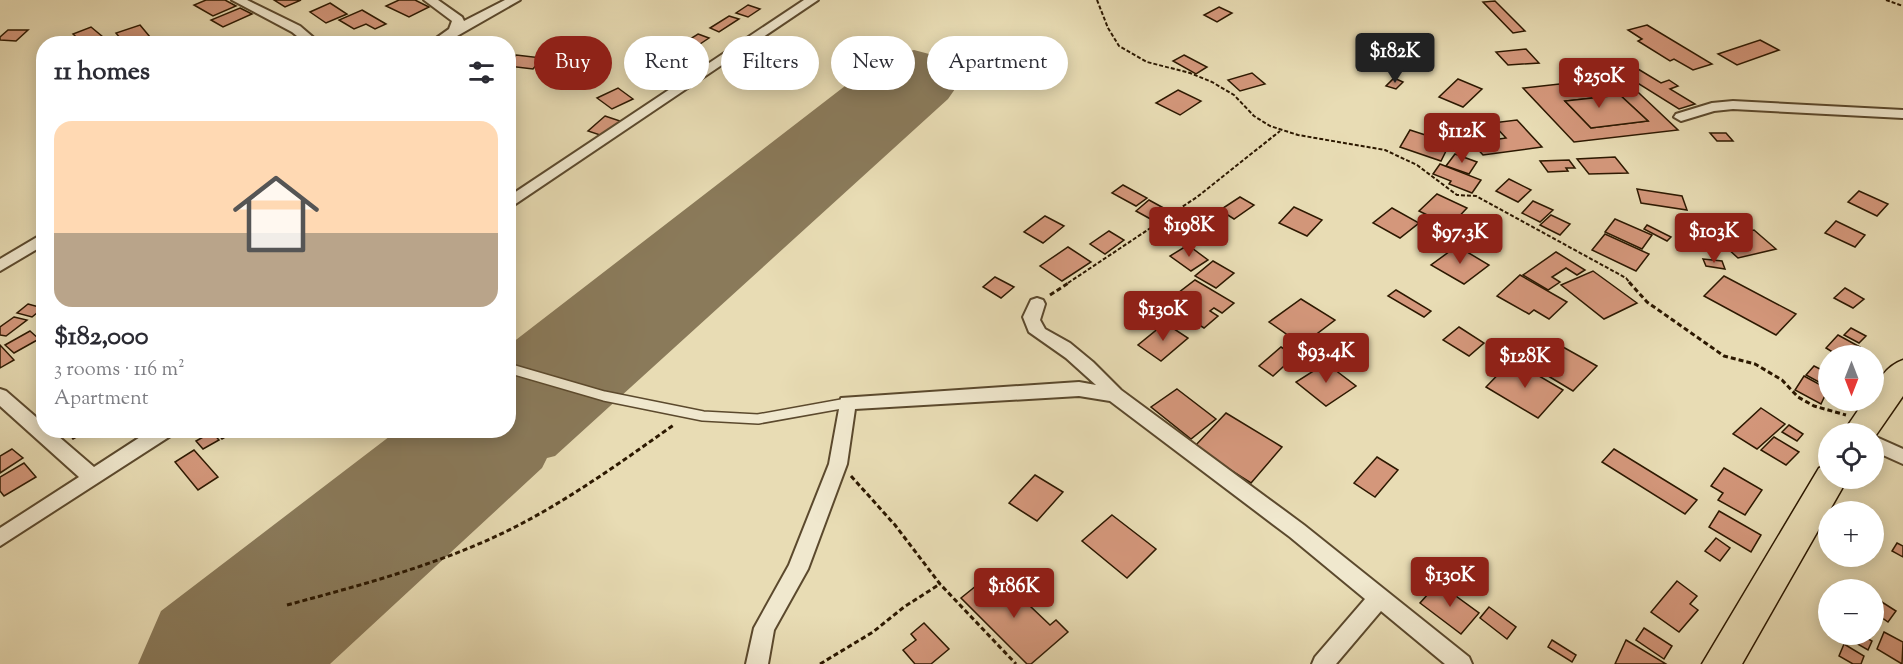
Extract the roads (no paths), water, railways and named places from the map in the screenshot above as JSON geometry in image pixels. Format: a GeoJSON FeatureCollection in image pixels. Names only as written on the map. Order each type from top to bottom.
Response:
{"type":"FeatureCollection","features":[{"type":"Feature","properties":{"kind":"highway"},"geometry":{"type":"LineString","coordinates":[[1872,423],[1903,372]]}},
{"type":"Feature","properties":{"kind":"highway"},"geometry":{"type":"LineString","coordinates":[[1721,664],[1824,489]]}},
{"type":"Feature","properties":{"kind":"street"},"geometry":{"type":"LineString","coordinates":[[238,0],[296,29],[305,36]]}},
{"type":"Feature","properties":{"kind":"street"},"geometry":{"type":"LineString","coordinates":[[430,0],[458,20],[454,31]]}},
{"type":"Feature","properties":{"kind":"street"},"geometry":{"type":"LineString","coordinates":[[446,36],[514,0]]}},
{"type":"Feature","properties":{"kind":"street"},"geometry":{"type":"LineString","coordinates":[[516,199],[812,0]]}},
{"type":"Feature","properties":{"kind":"street"},"geometry":{"type":"LineString","coordinates":[[1681,117],[1712,107],[1733,105],[1903,114]]}},
{"type":"Feature","properties":{"kind":"street"},"geometry":{"type":"LineString","coordinates":[[0,266],[36,243]]}},
{"type":"Feature","properties":{"kind":"street"},"geometry":{"type":"LineString","coordinates":[[1037,304],[1032,312],[1032,324],[1039,333],[1091,368],[1115,395],[1297,531],[1461,664]]}},
{"type":"Feature","properties":{"kind":"street"},"geometry":{"type":"LineString","coordinates":[[757,664],[764,628],[798,569],[838,464],[847,403],[1079,390],[1115,395]]}},
{"type":"Feature","properties":{"kind":"street"},"geometry":{"type":"LineString","coordinates":[[0,396],[36,428]]}},
{"type":"Feature","properties":{"kind":"street"},"geometry":{"type":"LineString","coordinates":[[48,438],[93,478]]}},
{"type":"Feature","properties":{"kind":"street"},"geometry":{"type":"LineString","coordinates":[[0,538],[154,438]]}},
{"type":"Feature","properties":{"kind":"street"},"geometry":{"type":"LineString","coordinates":[[1884,445],[1903,457]]}},
{"type":"Feature","properties":{"kind":"street"},"geometry":{"type":"LineString","coordinates":[[1323,664],[1379,598]]}},
{"type":"Feature","properties":{"kind":"lane"},"geometry":{"type":"LineString","coordinates":[[516,370],[615,399],[703,416],[758,419],[847,403]]}}]}
